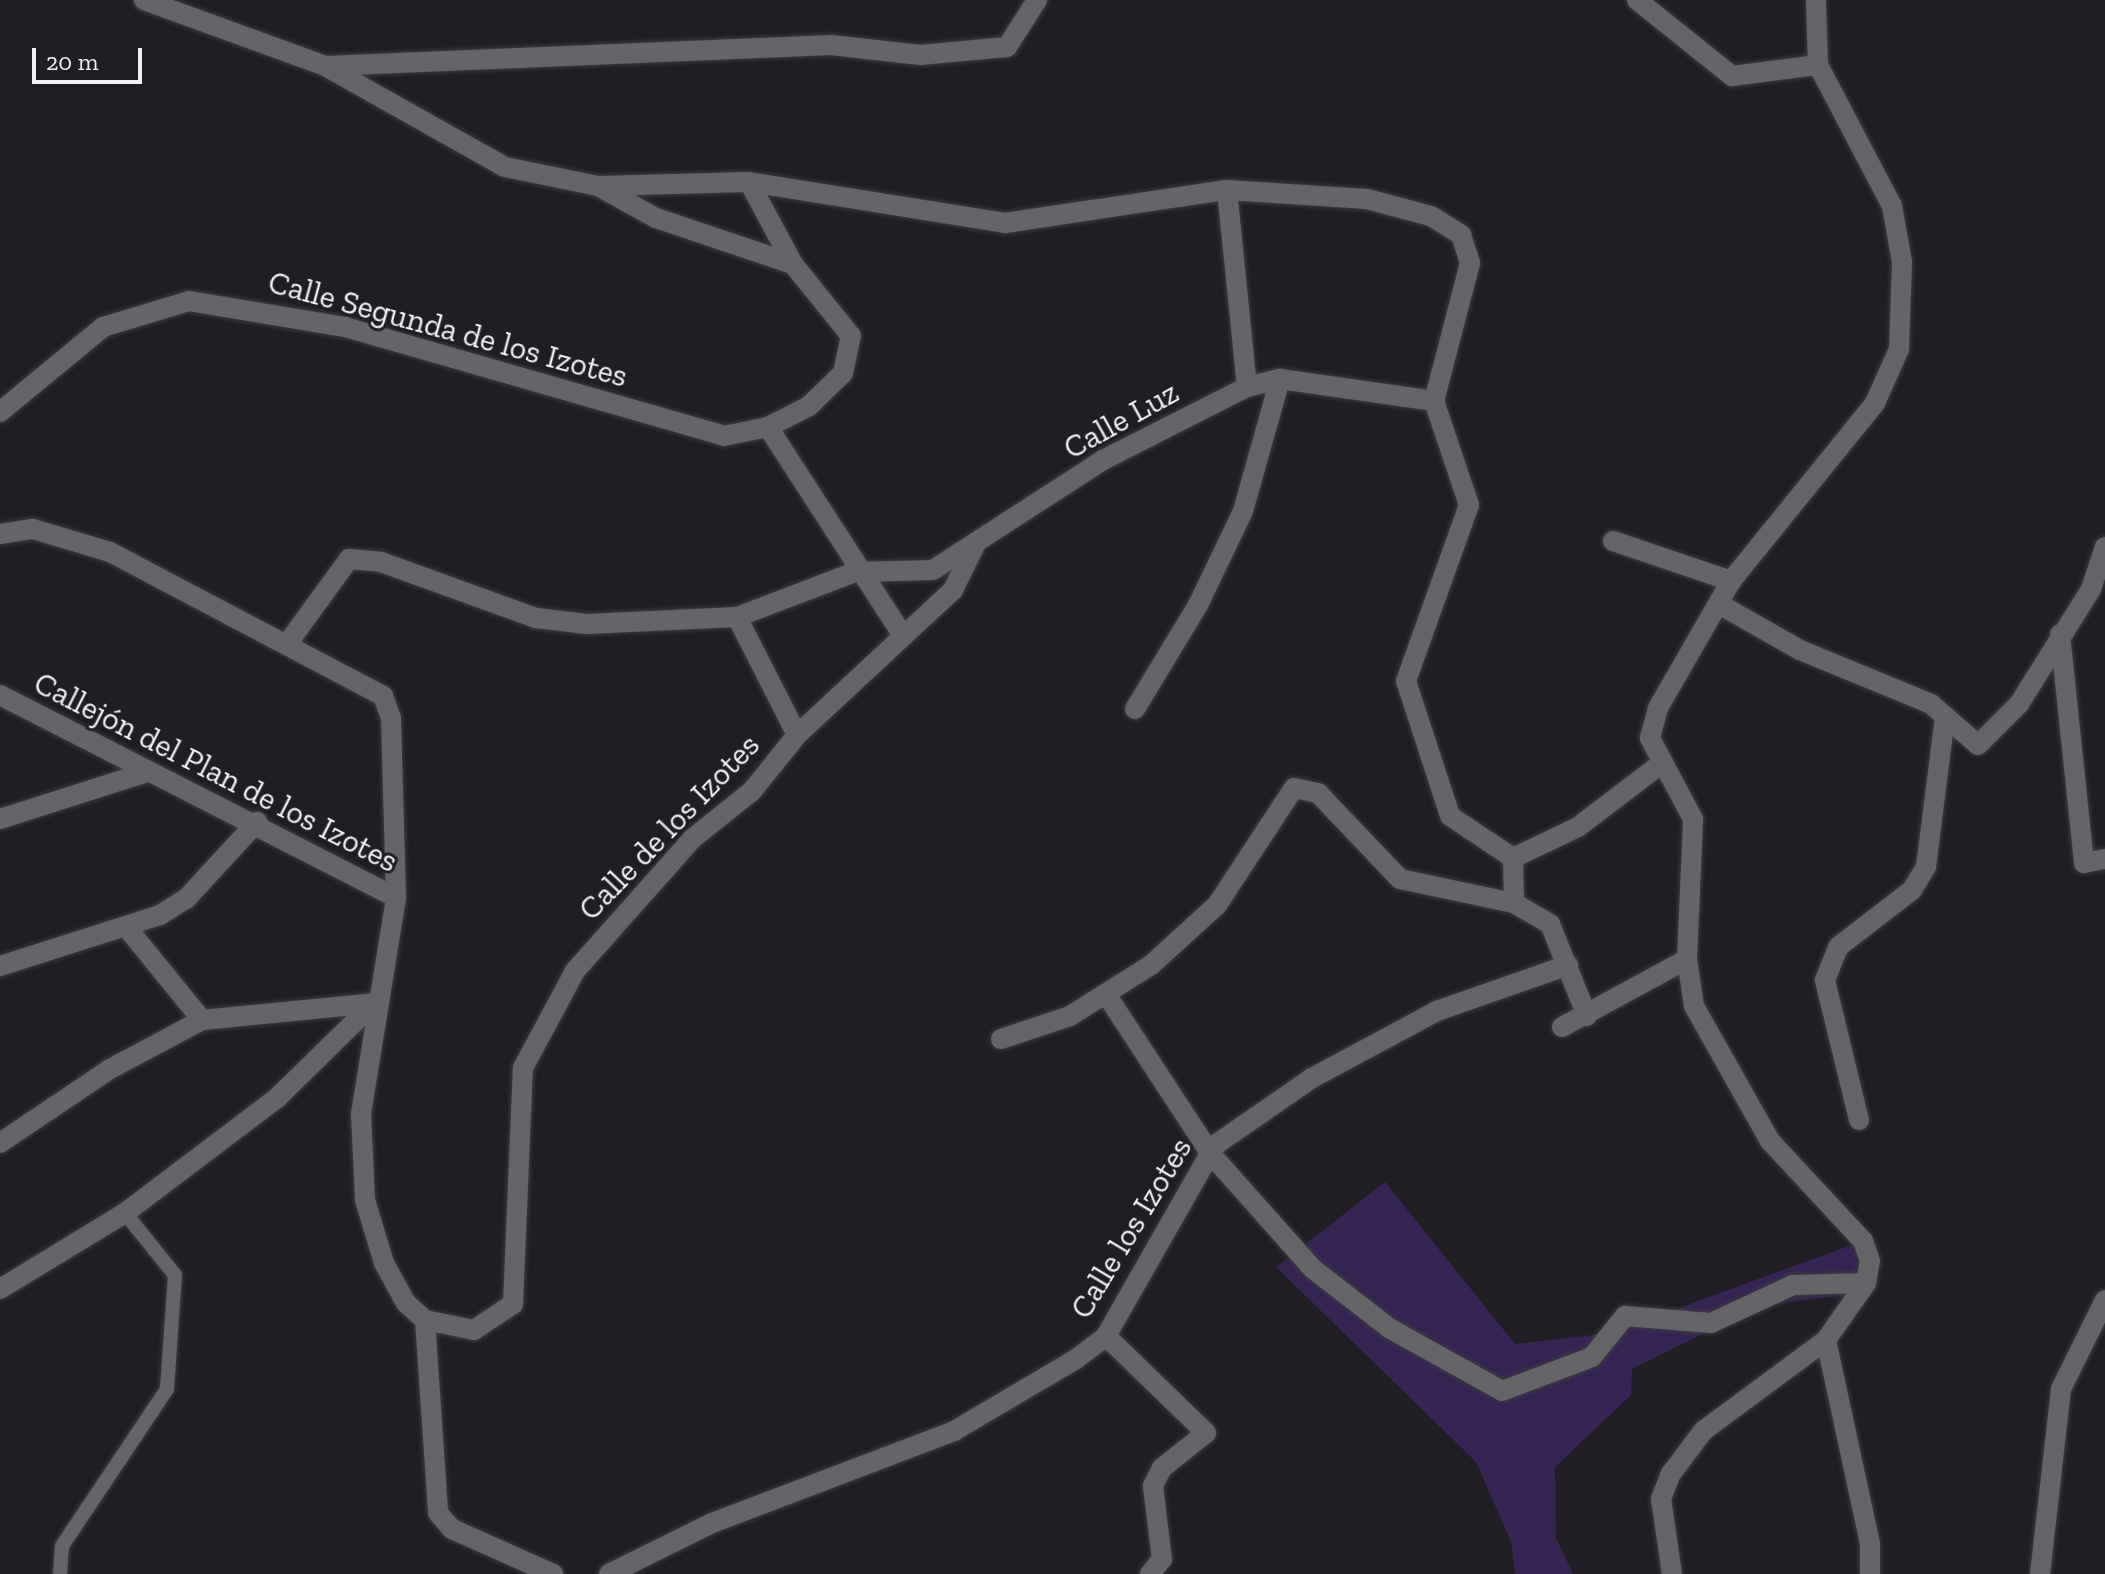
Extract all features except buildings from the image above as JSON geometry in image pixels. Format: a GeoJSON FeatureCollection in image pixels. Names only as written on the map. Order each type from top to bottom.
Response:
{"type":"FeatureCollection","features":[{"type":"Feature","properties":{"kind":"street"},"geometry":{"type":"LineString","coordinates":[[144,0],[325,66],[505,167],[598,186],[749,182],[1005,223],[1227,190],[1367,199],[1431,216],[1461,235],[1470,263],[1434,401],[1469,505],[1406,681],[1450,816],[1513,858]]}},
{"type":"Feature","properties":{"kind":"street"},"geometry":{"type":"LineString","coordinates":[[325,66],[831,45],[920,55],[1007,47],[1037,0]]}},
{"type":"Feature","properties":{"kind":"street"},"geometry":{"type":"LineString","coordinates":[[1637,0],[1732,76],[1818,65]]}},
{"type":"Feature","properties":{"kind":"street"},"geometry":{"type":"LineString","coordinates":[[1672,1574],[1661,1499],[1670,1475],[1703,1431],[1826,1340],[1866,1283],[1863,1241],[1811,1193],[1754,1118],[1694,1006],[1687,959],[1697,844],[1689,802],[1662,763],[1650,738],[1658,708],[1731,581],[1875,403],[1899,349],[1902,262],[1892,206],[1818,65],[1816,0]]}},
{"type":"Feature","properties":{"kind":"street","name":"Calle Segunda de los Izotes"},"geometry":{"type":"LineString","coordinates":[[0,412],[103,327],[189,301],[345,327],[724,436],[768,427],[809,406],[843,373],[851,354],[851,336],[793,264],[749,182]]}},
{"type":"Feature","properties":{"kind":"street"},"geometry":{"type":"LineString","coordinates":[[598,186],[656,218],[793,264]]}},
{"type":"Feature","properties":{"kind":"street"},"geometry":{"type":"LineString","coordinates":[[1227,190],[1247,387]]}},
{"type":"Feature","properties":{"kind":"street"},"geometry":{"type":"LineString","coordinates":[[1135,709],[1198,605],[1243,511],[1280,379]]}},
{"type":"Feature","properties":{"kind":"street","name":"Calle Luz"},"geometry":{"type":"LineString","coordinates":[[855,572],[933,570],[1103,460],[1247,387],[1280,379],[1434,401]]}},
{"type":"Feature","properties":{"kind":"street"},"geometry":{"type":"LineString","coordinates":[[768,427],[855,572],[903,636]]}},
{"type":"Feature","properties":{"kind":"street"},"geometry":{"type":"LineString","coordinates":[[0,534],[33,529],[110,552],[290,640],[383,696],[391,718],[396,898]]}},
{"type":"Feature","properties":{"kind":"street"},"geometry":{"type":"LineString","coordinates":[[1613,541],[1731,581]]}},
{"type":"Feature","properties":{"kind":"street","name":"Calle de los Izotes"},"geometry":{"type":"LineString","coordinates":[[425,1320],[474,1330],[513,1304],[523,1068],[575,971],[645,886],[752,791],[797,735],[953,590],[976,543]]}},
{"type":"Feature","properties":{"kind":"street"},"geometry":{"type":"LineString","coordinates":[[1719,604],[1945,716],[1966,740],[1989,741],[2091,589],[2105,547]]}},
{"type":"Feature","properties":{"kind":"street"},"geometry":{"type":"LineString","coordinates":[[290,640],[349,559],[365,558],[536,618],[587,624],[737,617],[855,572]]}},
{"type":"Feature","properties":{"kind":"street"},"geometry":{"type":"LineString","coordinates":[[737,617],[797,735]]}},
{"type":"Feature","properties":{"kind":"street"},"geometry":{"type":"LineString","coordinates":[[2060,634],[2084,863],[2105,859]]}},
{"type":"Feature","properties":{"kind":"street","name":"Callejón del Plan de los Izotes"},"geometry":{"type":"LineString","coordinates":[[0,695],[257,822],[396,898],[374,1003],[361,1114],[365,1200],[384,1263],[425,1320]]}},
{"type":"Feature","properties":{"kind":"street"},"geometry":{"type":"LineString","coordinates":[[1859,1120],[1825,980],[1838,947],[1912,890],[1926,867],[1945,716]]}},
{"type":"Feature","properties":{"kind":"street"},"geometry":{"type":"LineString","coordinates":[[1513,858],[1578,827],[1662,763]]}},
{"type":"Feature","properties":{"kind":"street"},"geometry":{"type":"LineString","coordinates":[[0,819],[150,771]]}},
{"type":"Feature","properties":{"kind":"street"},"geometry":{"type":"LineString","coordinates":[[1001,1039],[1070,1016],[1151,965],[1217,905],[1294,788],[1318,793],[1400,879],[1514,903],[1550,924],[1587,1016]]}},
{"type":"Feature","properties":{"kind":"street"},"geometry":{"type":"LineString","coordinates":[[0,966],[128,929],[186,899],[257,822]]}},
{"type":"Feature","properties":{"kind":"street"},"geometry":{"type":"LineString","coordinates":[[1513,858],[1514,903]]}},
{"type":"Feature","properties":{"kind":"street"},"geometry":{"type":"LineString","coordinates":[[128,929],[202,1020]]}},
{"type":"Feature","properties":{"kind":"street"},"geometry":{"type":"LineString","coordinates":[[1562,1027],[1687,959]]}},
{"type":"Feature","properties":{"kind":"street","name":"Calle los Izotes"},"geometry":{"type":"LineString","coordinates":[[609,1574],[712,1523],[954,1431],[1106,1336],[1210,1153],[1312,1078],[1437,1011],[1568,965]]}},
{"type":"Feature","properties":{"kind":"street"},"geometry":{"type":"LineString","coordinates":[[1106,994],[1210,1153],[1313,1269],[1389,1328],[1502,1391],[1592,1357],[1625,1316],[1711,1323],[1793,1285],[1866,1283]]}},
{"type":"Feature","properties":{"kind":"street"},"geometry":{"type":"LineString","coordinates":[[0,1143],[110,1069],[202,1020],[374,1003]]}},
{"type":"Feature","properties":{"kind":"street"},"geometry":{"type":"LineString","coordinates":[[0,1289],[125,1213],[277,1098],[374,1003]]}},
{"type":"Feature","properties":{"kind":"street"},"geometry":{"type":"LineString","coordinates":[[2040,1574],[2061,1389],[2105,1300]]}},
{"type":"Feature","properties":{"kind":"street"},"geometry":{"type":"LineString","coordinates":[[425,1320],[438,1513],[452,1529],[553,1574]]}},
{"type":"Feature","properties":{"kind":"street"},"geometry":{"type":"LineString","coordinates":[[1106,1336],[1206,1433],[1162,1468],[1153,1486],[1162,1559],[1150,1574]]}},
{"type":"Feature","properties":{"kind":"street"},"geometry":{"type":"LineString","coordinates":[[1826,1340],[1870,1544],[1870,1574]]}},
{"type":"Feature","properties":{"kind":"lane"},"geometry":{"type":"LineString","coordinates":[[60,1574],[62,1546],[167,1389],[175,1275],[125,1213]]}},
{"type":"Feature","properties":{"kind":"shaded area"},"geometry":{"type":"Polygon","coordinates":[[[1385,1182],[1515,1344],[1610,1333],[1860,1242],[1858,1275],[1843,1295],[1757,1307],[1632,1369],[1631,1395],[1555,1467],[1556,1538],[1573,1574],[1515,1574],[1511,1542],[1476,1462],[1276,1267],[1385,1182]]]}}]}
